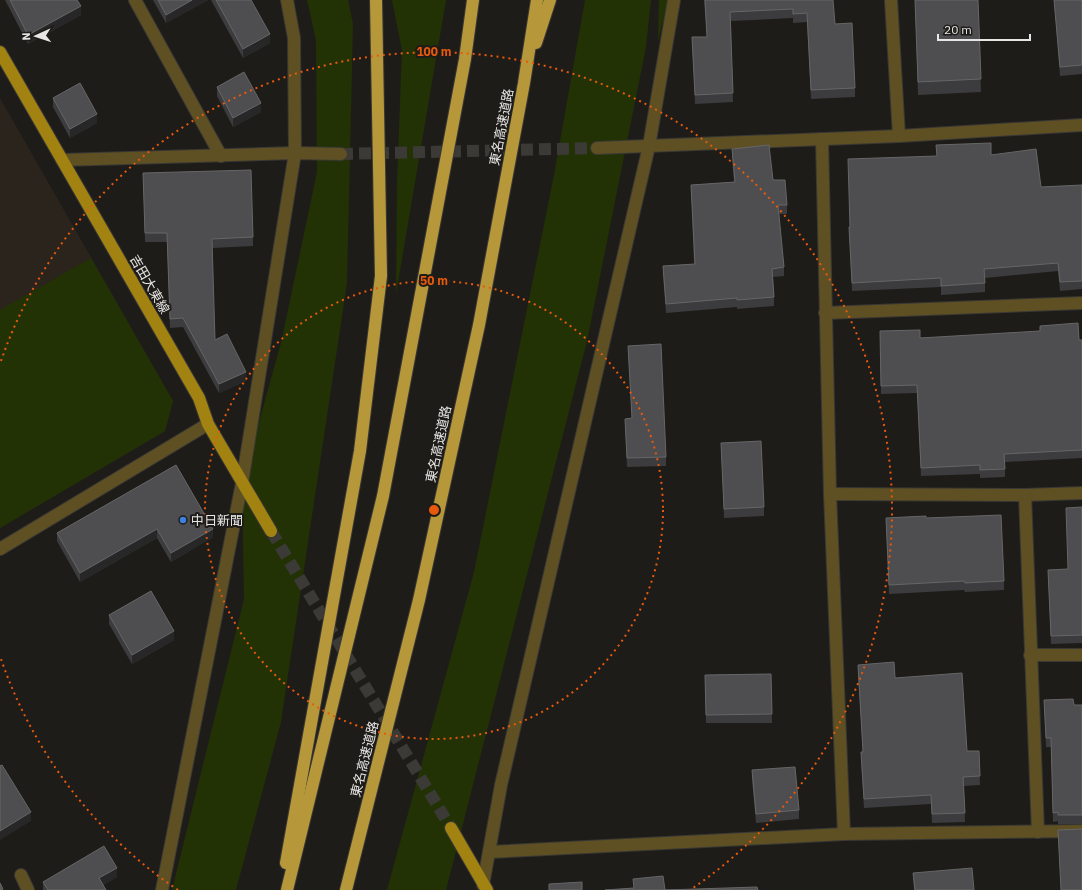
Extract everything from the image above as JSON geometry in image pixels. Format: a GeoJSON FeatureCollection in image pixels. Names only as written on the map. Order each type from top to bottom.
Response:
{"type":"FeatureCollection","features":[{"type":"Feature","properties":{"kind":"highway"},"geometry":{"type":"LineString","coordinates":[[281,890],[360,451],[381,276],[376,0]]}},
{"type":"Feature","properties":{"kind":"highway"},"geometry":{"type":"LineString","coordinates":[[287,890],[383,496],[465,59],[473,0]]}},
{"type":"Feature","properties":{"kind":"highway","name":"東名高速道路"},"geometry":{"type":"LineString","coordinates":[[346,890],[424,577],[479,325],[524,83],[537,0]]}},
{"type":"Feature","properties":{"kind":"highway"},"geometry":{"type":"LineString","coordinates":[[524,83],[550,0]]}},
{"type":"Feature","properties":{"kind":"main road","name":"吉田大東線"},"geometry":{"type":"LineString","coordinates":[[0,52],[199,398],[208,424],[271,531]]}},
{"type":"Feature","properties":{"kind":"main road"},"geometry":{"type":"LineString","coordinates":[[451,828],[485,887]]}},
{"type":"Feature","properties":{"kind":"street"},"geometry":{"type":"LineString","coordinates":[[135,0],[221,156]]}},
{"type":"Feature","properties":{"kind":"street"},"geometry":{"type":"LineString","coordinates":[[162,890],[242,483],[295,153],[294,38],[287,0]]}},
{"type":"Feature","properties":{"kind":"street"},"geometry":{"type":"LineString","coordinates":[[485,887],[489,852],[501,785],[649,146],[674,0]]}},
{"type":"Feature","properties":{"kind":"street"},"geometry":{"type":"LineString","coordinates":[[891,0],[899,136]]}},
{"type":"Feature","properties":{"kind":"street"},"geometry":{"type":"LineString","coordinates":[[597,148],[899,136],[1082,125]]}},
{"type":"Feature","properties":{"kind":"street"},"geometry":{"type":"LineString","coordinates":[[822,139],[830,494],[844,834]]}},
{"type":"Feature","properties":{"kind":"street"},"geometry":{"type":"LineString","coordinates":[[62,160],[295,153],[341,154]]}},
{"type":"Feature","properties":{"kind":"street"},"geometry":{"type":"LineString","coordinates":[[825,312],[1082,303]]}},
{"type":"Feature","properties":{"kind":"street"},"geometry":{"type":"LineString","coordinates":[[0,549],[208,424]]}},
{"type":"Feature","properties":{"kind":"street"},"geometry":{"type":"LineString","coordinates":[[830,494],[1025,495],[1082,493]]}},
{"type":"Feature","properties":{"kind":"street"},"geometry":{"type":"LineString","coordinates":[[1025,495],[1038,832]]}},
{"type":"Feature","properties":{"kind":"street"},"geometry":{"type":"LineString","coordinates":[[1030,655],[1082,655]]}},
{"type":"Feature","properties":{"kind":"street"},"geometry":{"type":"LineString","coordinates":[[489,852],[844,834],[1082,831]]}},
{"type":"Feature","properties":{"kind":"street"},"geometry":{"type":"LineString","coordinates":[[21,875],[28,890]]}},
{"type":"Feature","properties":{"kind":"shaded area"},"geometry":{"type":"Polygon","coordinates":[[[0,98],[173,401],[165,431],[0,528],[0,98]]]}},
{"type":"Feature","properties":{"kind":"green space"},"geometry":{"type":"Polygon","coordinates":[[[307,0],[348,0],[353,24],[347,283],[281,722],[236,890],[172,890],[244,599],[242,483],[281,343],[317,172],[316,40],[307,0]]]}},
{"type":"Feature","properties":{"kind":"green space"},"geometry":{"type":"Polygon","coordinates":[[[392,0],[446,0],[396,294],[397,182],[402,50],[392,0]]]}},
{"type":"Feature","properties":{"kind":"green space"},"geometry":{"type":"Polygon","coordinates":[[[585,0],[651,0],[646,47],[587,341],[446,890],[387,890],[474,572],[554,175],[585,0]]]}},
{"type":"Feature","properties":{"kind":"green space"},"geometry":{"type":"Polygon","coordinates":[[[659,0],[668,0],[658,41],[659,0]]]}},
{"type":"Feature","properties":{"kind":"green space"},"geometry":{"type":"Polygon","coordinates":[[[91,258],[173,401],[165,431],[0,528],[0,310],[91,258]]]}},
{"type":"Feature","properties":{"kind":"building"},"geometry":{"type":"Polygon","coordinates":[[[10,0],[77,0],[81,6],[28,35],[10,0]]]}},
{"type":"Feature","properties":{"kind":"building"},"geometry":{"type":"Polygon","coordinates":[[[158,0],[192,0],[166,15],[158,0]]]}},
{"type":"Feature","properties":{"kind":"building"},"geometry":{"type":"Polygon","coordinates":[[[216,0],[251,0],[270,34],[243,49],[216,0]]]}},
{"type":"Feature","properties":{"kind":"building"},"geometry":{"type":"Polygon","coordinates":[[[705,0],[833,0],[835,24],[852,23],[855,88],[811,90],[807,13],[793,14],[793,9],[730,12],[733,93],[695,95],[692,37],[707,37],[705,0]]]}},
{"type":"Feature","properties":{"kind":"building"},"geometry":{"type":"Polygon","coordinates":[[[915,0],[978,0],[981,79],[918,82],[915,0]]]}},
{"type":"Feature","properties":{"kind":"building"},"geometry":{"type":"Polygon","coordinates":[[[1054,0],[1082,0],[1082,65],[1060,67],[1054,0]]]}},
{"type":"Feature","properties":{"kind":"building"},"geometry":{"type":"Polygon","coordinates":[[[244,72],[261,103],[233,118],[217,87],[244,72]]]}},
{"type":"Feature","properties":{"kind":"building"},"geometry":{"type":"Polygon","coordinates":[[[80,83],[97,114],[70,129],[53,98],[80,83]]]}},
{"type":"Feature","properties":{"kind":"building"},"geometry":{"type":"Polygon","coordinates":[[[991,143],[991,155],[1036,149],[1041,187],[1082,185],[1082,281],[1060,282],[1058,263],[984,269],[985,283],[941,286],[941,278],[852,283],[848,159],[937,156],[936,145],[991,143]]]}},
{"type":"Feature","properties":{"kind":"building"},"geometry":{"type":"Polygon","coordinates":[[[769,145],[773,180],[785,180],[787,205],[778,205],[784,267],[772,269],[774,297],[737,300],[737,298],[666,304],[663,266],[695,264],[691,185],[735,182],[732,149],[769,145]]]}},
{"type":"Feature","properties":{"kind":"building"},"geometry":{"type":"Polygon","coordinates":[[[251,170],[253,237],[212,239],[215,340],[227,334],[246,372],[219,384],[183,318],[170,319],[167,233],[145,233],[143,173],[251,170]]]}},
{"type":"Feature","properties":{"kind":"building"},"geometry":{"type":"Polygon","coordinates":[[[1078,323],[1079,340],[1082,340],[1082,450],[1004,454],[1005,469],[980,470],[980,465],[921,468],[917,385],[881,386],[880,331],[920,330],[920,338],[1040,331],[1040,326],[1078,323]]]}},
{"type":"Feature","properties":{"kind":"building"},"geometry":{"type":"Polygon","coordinates":[[[661,344],[666,457],[627,458],[625,419],[632,418],[628,346],[661,344]]]}},
{"type":"Feature","properties":{"kind":"building"},"geometry":{"type":"Polygon","coordinates":[[[761,441],[764,507],[724,509],[721,443],[761,441]]]}},
{"type":"Feature","properties":{"kind":"building"},"geometry":{"type":"Polygon","coordinates":[[[176,465],[213,529],[171,553],[157,529],[80,573],[57,533],[176,465]]]}},
{"type":"Feature","properties":{"kind":"building"},"geometry":{"type":"Polygon","coordinates":[[[1082,507],[1082,635],[1051,636],[1048,570],[1068,569],[1066,508],[1082,507]]]}},
{"type":"Feature","properties":{"kind":"building"},"geometry":{"type":"Polygon","coordinates":[[[1001,515],[1004,581],[965,583],[964,581],[889,585],[886,518],[1001,515]]]}},
{"type":"Feature","properties":{"kind":"building"},"geometry":{"type":"Polygon","coordinates":[[[151,591],[174,631],[132,655],[109,615],[151,591]]]}},
{"type":"Feature","properties":{"kind":"building"},"geometry":{"type":"Polygon","coordinates":[[[894,662],[895,678],[962,673],[967,751],[979,751],[980,776],[963,777],[965,813],[932,814],[931,795],[864,799],[858,665],[894,662]]]}},
{"type":"Feature","properties":{"kind":"building"},"geometry":{"type":"Polygon","coordinates":[[[771,674],[772,714],[706,715],[705,675],[771,674]]]}},
{"type":"Feature","properties":{"kind":"building"},"geometry":{"type":"Polygon","coordinates":[[[1073,699],[1074,705],[1082,705],[1082,815],[1058,815],[1058,812],[1053,813],[1051,738],[1046,738],[1044,700],[1073,699]]]}},
{"type":"Feature","properties":{"kind":"building"},"geometry":{"type":"Polygon","coordinates":[[[2,765],[31,812],[0,831],[0,766],[2,765]]]}},
{"type":"Feature","properties":{"kind":"building"},"geometry":{"type":"Polygon","coordinates":[[[795,767],[799,810],[756,814],[752,770],[795,767]]]}},
{"type":"Feature","properties":{"kind":"building"},"geometry":{"type":"Polygon","coordinates":[[[1082,829],[1082,890],[1061,890],[1058,830],[1082,829]]]}},
{"type":"Feature","properties":{"kind":"building"},"geometry":{"type":"Polygon","coordinates":[[[104,846],[117,868],[99,878],[106,890],[48,890],[43,882],[104,846]]]}},
{"type":"Feature","properties":{"kind":"building"},"geometry":{"type":"Polygon","coordinates":[[[972,868],[974,890],[915,890],[913,873],[972,868]]]}},
{"type":"Feature","properties":{"kind":"building"},"geometry":{"type":"Polygon","coordinates":[[[663,876],[665,890],[605,890],[634,888],[633,879],[663,876]]]}},
{"type":"Feature","properties":{"kind":"building"},"geometry":{"type":"Polygon","coordinates":[[[582,882],[582,890],[549,890],[549,884],[582,882]]]}},
{"type":"Feature","properties":{"kind":"building"},"geometry":{"type":"Polygon","coordinates":[[[0,883],[3,889],[1,890],[0,890],[0,883]]]}},
{"type":"Feature","properties":{"kind":"building"},"geometry":{"type":"Polygon","coordinates":[[[757,887],[758,890],[665,890],[757,887]]]}},
{"type":"Feature","properties":{"kind":"tunnel"},"geometry":{"type":"LineString","coordinates":[[341,154],[597,148]]}},
{"type":"Feature","properties":{"kind":"tunnel"},"geometry":{"type":"LineString","coordinates":[[271,531],[451,828]]}},
{"type":"Feature","properties":{"kind":"place","name":"中日新聞"},"geometry":{"type":"Point","coordinates":[183,520]}}]}
